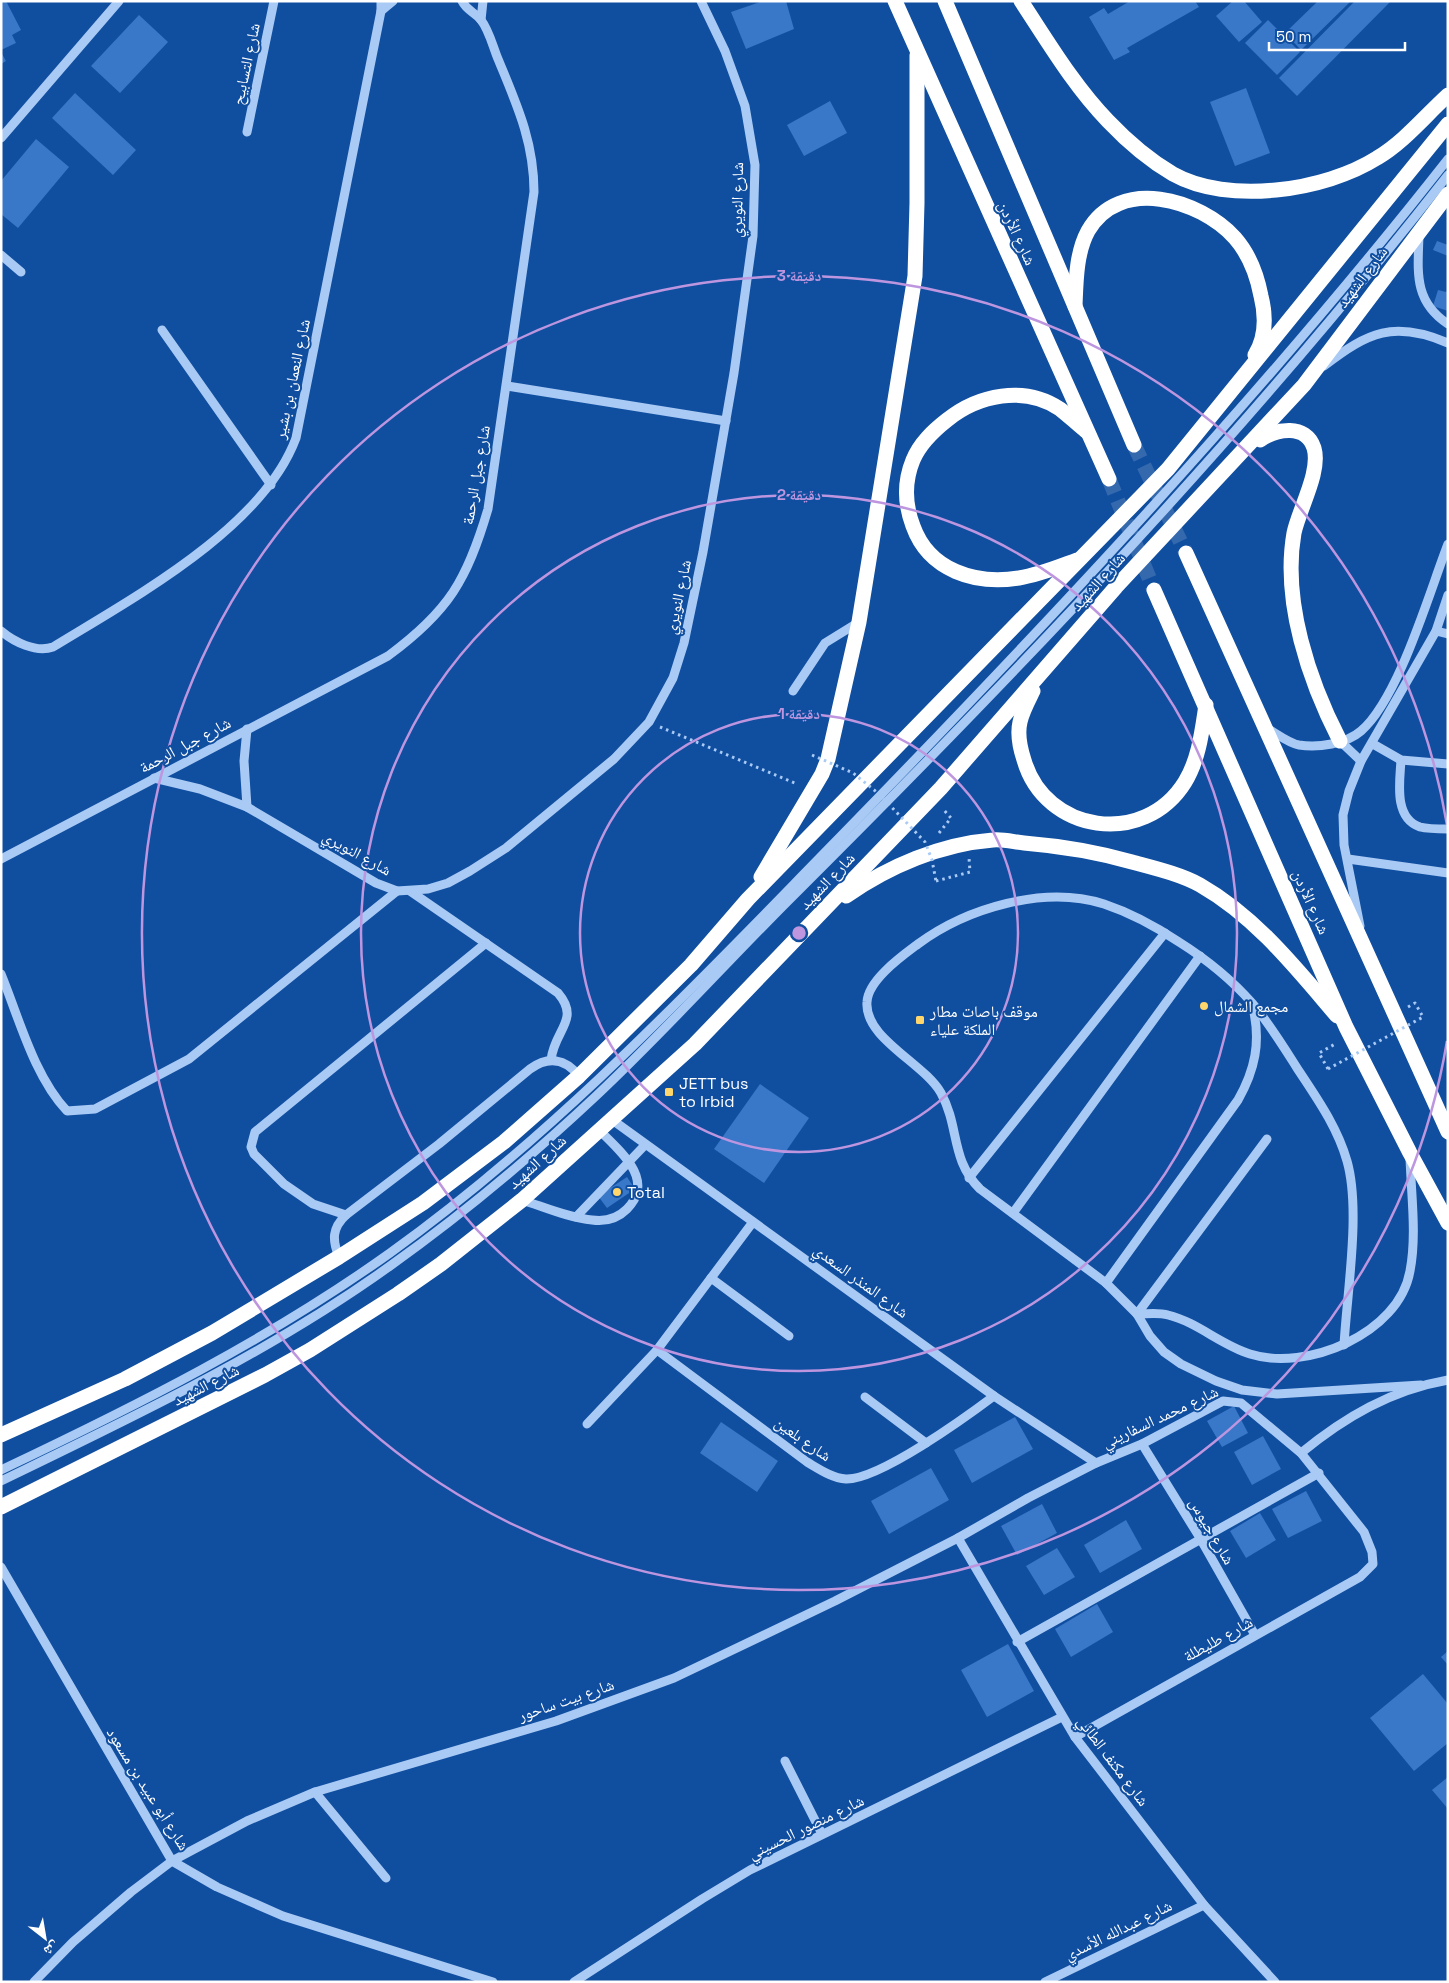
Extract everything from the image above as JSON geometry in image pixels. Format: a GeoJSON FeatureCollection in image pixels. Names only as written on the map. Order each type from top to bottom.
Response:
{"type":"FeatureCollection","features":[{"type":"Feature","properties":{"kind":"highway","name":"شارع الأردن"},"geometry":{"type":"LineString","coordinates":[[895,1],[917,54],[1109,479]]}},
{"type":"Feature","properties":{"kind":"highway","name":"شارع الأردن"},"geometry":{"type":"LineString","coordinates":[[945,1],[1134,445]]}},
{"type":"Feature","properties":{"kind":"highway"},"geometry":{"type":"LineString","coordinates":[[1021,1],[1086,97],[1108,121],[1150,158],[1174,174],[1199,184],[1230,190],[1262,191],[1297,188],[1327,181],[1377,159],[1395,145],[1448,95]]}},
{"type":"Feature","properties":{"kind":"highway"},"geometry":{"type":"LineString","coordinates":[[748,899],[822,774],[828,759],[859,622],[915,276],[918,203],[917,54]]}},
{"type":"Feature","properties":{"kind":"highway","name":"شارع الشهيد"},"geometry":{"type":"LineString","coordinates":[[1,1436],[169,1356],[339,1257],[409,1212],[464,1173],[523,1126],[579,1076],[691,965],[748,899],[1168,469],[1448,124]]}},
{"type":"Feature","properties":{"kind":"highway","name":"شارع الشهيد"},"geometry":{"type":"LineString","coordinates":[[1,1507],[265,1375],[310,1350],[441,1264],[522,1200],[695,1044],[941,788],[1116,587],[1304,385],[1448,194]]}},
{"type":"Feature","properties":{"kind":"highway"},"geometry":{"type":"LineString","coordinates":[[1075,310],[1080,254],[1087,232],[1098,216],[1115,205],[1140,198],[1181,203],[1219,223],[1234,238],[1249,259],[1260,287],[1265,312],[1263,332],[1259,348],[1239,382]]}},
{"type":"Feature","properties":{"kind":"highway"},"geometry":{"type":"LineString","coordinates":[[1081,559],[1019,578],[973,577],[960,574],[940,564],[921,544],[908,513],[907,489],[912,461],[925,440],[959,410],[987,398],[1016,396],[1046,402],[1059,409],[1090,435]]}},
{"type":"Feature","properties":{"kind":"highway"},"geometry":{"type":"LineString","coordinates":[[1244,450],[1278,430],[1294,430],[1309,439],[1314,450],[1314,469],[1294,533],[1291,579],[1292,602],[1305,656],[1340,741]]}},
{"type":"Feature","properties":{"kind":"highway","name":"شارع الأردن"},"geometry":{"type":"LineString","coordinates":[[1186,552],[1366,955],[1448,1132]]}},
{"type":"Feature","properties":{"kind":"highway","name":"شارع الأردن"},"geometry":{"type":"LineString","coordinates":[[1154,590],[1346,1027],[1410,1154],[1448,1223]]}},
{"type":"Feature","properties":{"kind":"highway"},"geometry":{"type":"LineString","coordinates":[[1067,643],[1039,679],[1026,705],[1020,723],[1019,744],[1026,766],[1036,787],[1051,805],[1070,816],[1111,825],[1127,823],[1149,815],[1169,802],[1184,783],[1195,760],[1206,705]]}},
{"type":"Feature","properties":{"kind":"highway"},"geometry":{"type":"LineString","coordinates":[[802,932],[838,902],[871,879],[909,860],[951,848],[994,840],[1071,849],[1110,856],[1199,885],[1243,916],[1280,950],[1346,1027]]}},
{"type":"Feature","properties":{"kind":"street","name":"شارع التسابيح"},"geometry":{"type":"LineString","coordinates":[[247,132],[274,1]]}},
{"type":"Feature","properties":{"kind":"street","name":"شارع النعمان بن بشير"},"geometry":{"type":"LineString","coordinates":[[1,631],[16,641],[29,646],[46,649],[53,647],[137,596],[212,542],[255,504],[283,468],[296,438],[381,6],[394,1]]}},
{"type":"Feature","properties":{"kind":"street","name":"شارع جبل الرحمة"},"geometry":{"type":"LineString","coordinates":[[462,1],[465,8],[481,20]]}},
{"type":"Feature","properties":{"kind":"street","name":"شارع جبل الرحمة"},"geometry":{"type":"LineString","coordinates":[[1,859],[388,656],[416,635],[439,612],[459,585],[472,559],[486,518],[507,386],[534,192],[534,169],[523,118],[481,20],[483,1]]}},
{"type":"Feature","properties":{"kind":"street","name":"شارع النويري"},"geometry":{"type":"LineString","coordinates":[[154,778],[200,789],[247,806],[376,883],[397,891],[410,891],[448,883],[470,872],[506,848],[614,759],[649,722],[673,678],[684,643],[703,552],[726,421],[753,236],[755,165],[745,106],[725,51],[701,1]]}},
{"type":"Feature","properties":{"kind":"street"},"geometry":{"type":"LineString","coordinates":[[1,138],[117,2]]}},
{"type":"Feature","properties":{"kind":"street"},"geometry":{"type":"LineString","coordinates":[[1,1470],[160,1394],[286,1322],[349,1281],[434,1220],[550,1124],[605,1074],[790,888],[1087,580],[1287,354],[1381,244],[1448,159]]}},
{"type":"Feature","properties":{"kind":"street"},"geometry":{"type":"LineString","coordinates":[[1,1481],[210,1377],[333,1305],[436,1233],[487,1194],[546,1142],[599,1093],[899,791],[1050,634],[1287,370],[1448,175]]}},
{"type":"Feature","properties":{"kind":"street"},"geometry":{"type":"LineString","coordinates":[[1419,230],[1418,278],[1425,302],[1448,324]]}},
{"type":"Feature","properties":{"kind":"street"},"geometry":{"type":"LineString","coordinates":[[1,255],[20,272]]}},
{"type":"Feature","properties":{"kind":"street"},"geometry":{"type":"LineString","coordinates":[[162,330],[271,485]]}},
{"type":"Feature","properties":{"kind":"street"},"geometry":{"type":"LineString","coordinates":[[1304,385],[1338,355],[1374,334],[1403,331],[1426,334],[1448,343]]}},
{"type":"Feature","properties":{"kind":"street"},"geometry":{"type":"LineString","coordinates":[[507,386],[726,421]]}},
{"type":"Feature","properties":{"kind":"street"},"geometry":{"type":"LineString","coordinates":[[1263,726],[1297,745],[1318,747],[1340,741],[1360,732],[1376,715],[1399,672],[1448,544]]}},
{"type":"Feature","properties":{"kind":"street"},"geometry":{"type":"LineString","coordinates":[[1366,955],[1344,845],[1343,815],[1349,791],[1362,761],[1436,631],[1448,595]]}},
{"type":"Feature","properties":{"kind":"street"},"geometry":{"type":"LineString","coordinates":[[793,691],[825,643],[859,622]]}},
{"type":"Feature","properties":{"kind":"street"},"geometry":{"type":"LineString","coordinates":[[1436,631],[1448,634]]}},
{"type":"Feature","properties":{"kind":"street"},"geometry":{"type":"LineString","coordinates":[[246,729],[244,761],[247,806]]}},
{"type":"Feature","properties":{"kind":"street"},"geometry":{"type":"LineString","coordinates":[[1340,741],[1362,761]]}},
{"type":"Feature","properties":{"kind":"street"},"geometry":{"type":"LineString","coordinates":[[1373,744],[1401,760],[1448,764]]}},
{"type":"Feature","properties":{"kind":"street"},"geometry":{"type":"LineString","coordinates":[[1401,760],[1399,798],[1408,816],[1420,826],[1448,829]]}},
{"type":"Feature","properties":{"kind":"street"},"geometry":{"type":"LineString","coordinates":[[1348,859],[1448,873]]}},
{"type":"Feature","properties":{"kind":"street"},"geometry":{"type":"LineString","coordinates":[[1,974],[42,1076],[53,1097],[67,1111],[95,1109],[189,1060],[397,891]]}},
{"type":"Feature","properties":{"kind":"street"},"geometry":{"type":"LineString","coordinates":[[410,891],[554,989],[565,1001],[569,1011],[567,1021],[556,1039],[551,1060]]}},
{"type":"Feature","properties":{"kind":"street"},"geometry":{"type":"LineString","coordinates":[[1344,1345],[1352,1190],[1347,1162],[1338,1136],[1325,1111],[1252,1003],[1228,978],[1200,956],[1165,932],[1134,915],[1101,903],[1067,898],[1033,899],[998,907],[961,920],[927,938],[895,961],[870,989],[866,1002],[868,1015],[874,1027],[928,1076],[940,1092],[949,1111],[962,1165],[969,1178],[980,1189],[1106,1283],[1137,1314],[1156,1344],[1170,1356],[1216,1381],[1242,1390],[1277,1394],[1421,1385],[1448,1380]]}},
{"type":"Feature","properties":{"kind":"street"},"geometry":{"type":"LineString","coordinates":[[969,1178],[1165,932]]}},
{"type":"Feature","properties":{"kind":"street"},"geometry":{"type":"LineString","coordinates":[[346,1215],[313,1204],[284,1184],[254,1154],[252,1147],[255,1132],[486,943]]}},
{"type":"Feature","properties":{"kind":"street"},"geometry":{"type":"LineString","coordinates":[[1013,1213],[1200,956]]}},
{"type":"Feature","properties":{"kind":"street"},"geometry":{"type":"LineString","coordinates":[[1106,1283],[1238,1100],[1248,1082],[1254,1063],[1257,1043],[1252,1003]]}},
{"type":"Feature","properties":{"kind":"street"},"geometry":{"type":"LineString","coordinates":[[339,1257],[333,1242],[338,1222],[539,1063],[551,1060],[567,1064],[579,1076]]}},
{"type":"Feature","properties":{"kind":"street","name":"شارع المنذر السعدي"},"geometry":{"type":"LineString","coordinates":[[612,1119],[645,1145],[994,1396],[1096,1464]]}},
{"type":"Feature","properties":{"kind":"street"},"geometry":{"type":"LineString","coordinates":[[522,1200],[591,1220],[607,1220],[622,1214],[633,1202],[639,1187],[636,1174],[629,1161],[599,1130]]}},
{"type":"Feature","properties":{"kind":"street"},"geometry":{"type":"LineString","coordinates":[[1137,1314],[1267,1139]]}},
{"type":"Feature","properties":{"kind":"street"},"geometry":{"type":"LineString","coordinates":[[576,1217],[645,1145]]}},
{"type":"Feature","properties":{"kind":"street"},"geometry":{"type":"LineString","coordinates":[[1137,1314],[1166,1314],[1180,1319],[1232,1347],[1252,1355],[1298,1358],[1322,1353],[1344,1345],[1363,1333],[1393,1307],[1403,1291],[1410,1273],[1412,1254],[1410,1154]]}},
{"type":"Feature","properties":{"kind":"street"},"geometry":{"type":"LineString","coordinates":[[587,1424],[657,1350],[753,1222]]}},
{"type":"Feature","properties":{"kind":"street"},"geometry":{"type":"LineString","coordinates":[[711,1278],[789,1336]]}},
{"type":"Feature","properties":{"kind":"street","name":"شارع بلعين"},"geometry":{"type":"LineString","coordinates":[[657,1350],[807,1462],[829,1475],[847,1479],[859,1477],[926,1443],[994,1396]]}},
{"type":"Feature","properties":{"kind":"street"},"geometry":{"type":"LineString","coordinates":[[1301,1453],[1330,1430],[1362,1410],[1395,1394],[1421,1385]]}},
{"type":"Feature","properties":{"kind":"street"},"geometry":{"type":"LineString","coordinates":[[865,1398],[926,1443]]}},
{"type":"Feature","properties":{"kind":"street","name":"شارع محمد السفاريني"},"geometry":{"type":"LineString","coordinates":[[958,1538],[1096,1464],[1142,1444],[1223,1401],[1236,1401],[1248,1407],[1301,1453],[1318,1473],[1364,1532],[1372,1552],[1373,1564]]}},
{"type":"Feature","properties":{"kind":"street","name":"شارع جيوس"},"geometry":{"type":"LineString","coordinates":[[1142,1444],[1200,1538],[1255,1635]]}},
{"type":"Feature","properties":{"kind":"street"},"geometry":{"type":"LineString","coordinates":[[1017,1642],[1318,1473]]}},
{"type":"Feature","properties":{"kind":"street","name":"شارع مكنف الطائي"},"geometry":{"type":"LineString","coordinates":[[958,1538],[1017,1642],[1075,1737],[1204,1904],[1275,1982]]}},
{"type":"Feature","properties":{"kind":"street","name":"شارع بيت ساحور"},"geometry":{"type":"LineString","coordinates":[[34,1982],[103,1915],[172,1861],[247,1821],[315,1792],[556,1721],[674,1678],[835,1601],[958,1538]]}},
{"type":"Feature","properties":{"kind":"street","name":"شارع طليطلة"},"geometry":{"type":"LineString","coordinates":[[1075,1737],[1360,1577],[1373,1564]]}},
{"type":"Feature","properties":{"kind":"street","name":"شارع أبو عبيد بن مسعود"},"geometry":{"type":"LineString","coordinates":[[1,1567],[172,1861],[217,1887],[283,1916],[493,1982]]}},
{"type":"Feature","properties":{"kind":"street","name":"شارع منصور الحسيني"},"geometry":{"type":"LineString","coordinates":[[574,1982],[750,1870],[1062,1717]]}},
{"type":"Feature","properties":{"kind":"street"},"geometry":{"type":"LineString","coordinates":[[785,1761],[822,1834]]}},
{"type":"Feature","properties":{"kind":"street"},"geometry":{"type":"LineString","coordinates":[[315,1792],[386,1878]]}},
{"type":"Feature","properties":{"kind":"street","name":"شارع عبدالله الأسدي"},"geometry":{"type":"LineString","coordinates":[[1045,1982],[1204,1904]]}},
{"type":"Feature","properties":{"kind":"path"},"geometry":{"type":"LineString","coordinates":[[649,722],[798,784]]}},
{"type":"Feature","properties":{"kind":"path"},"geometry":{"type":"LineString","coordinates":[[812,755],[853,773],[879,794],[925,842],[930,854],[936,881],[970,872]]}},
{"type":"Feature","properties":{"kind":"path"},"geometry":{"type":"LineString","coordinates":[[1318,1053],[1328,1069],[1423,1017],[1415,1003]]}},
{"type":"Feature","properties":{"kind":"building"},"geometry":{"type":"Polygon","coordinates":[[[1,1],[6,1],[21,30],[12,35],[16,43],[1,50],[1,1]]]}},
{"type":"Feature","properties":{"kind":"building"},"geometry":{"type":"Polygon","coordinates":[[[763,1],[786,1],[794,29],[746,49],[731,12],[763,1]]]}},
{"type":"Feature","properties":{"kind":"building"},"geometry":{"type":"Polygon","coordinates":[[[1130,1],[1195,1],[1199,7],[1127,48],[1130,52],[1114,60],[1089,17],[1104,8],[1108,14],[1130,1]]]}},
{"type":"Feature","properties":{"kind":"building"},"geometry":{"type":"Polygon","coordinates":[[[1233,1],[1244,1],[1262,22],[1239,42],[1216,16],[1233,1]]]}},
{"type":"Feature","properties":{"kind":"building"},"geometry":{"type":"Polygon","coordinates":[[[1318,1],[1351,1],[1301,50],[1285,33],[1318,1]]]}},
{"type":"Feature","properties":{"kind":"building"},"geometry":{"type":"Polygon","coordinates":[[[1355,1],[1391,1],[1297,96],[1279,78],[1355,1]]]}},
{"type":"Feature","properties":{"kind":"building"},"geometry":{"type":"Polygon","coordinates":[[[139,15],[168,42],[120,93],[91,66],[139,15]]]}},
{"type":"Feature","properties":{"kind":"building"},"geometry":{"type":"Polygon","coordinates":[[[1268,20],[1300,52],[1277,75],[1245,43],[1268,20]]]}},
{"type":"Feature","properties":{"kind":"building"},"geometry":{"type":"Polygon","coordinates":[[[1,52],[6,61],[1,64],[1,52]]]}},
{"type":"Feature","properties":{"kind":"building"},"geometry":{"type":"Polygon","coordinates":[[[1246,88],[1270,153],[1235,166],[1210,102],[1246,88]]]}},
{"type":"Feature","properties":{"kind":"building"},"geometry":{"type":"Polygon","coordinates":[[[75,93],[136,150],[113,175],[52,118],[75,93]]]}},
{"type":"Feature","properties":{"kind":"building"},"geometry":{"type":"Polygon","coordinates":[[[830,101],[847,133],[804,156],[787,125],[830,101]]]}},
{"type":"Feature","properties":{"kind":"building"},"geometry":{"type":"Polygon","coordinates":[[[36,139],[69,167],[18,228],[1,214],[1,181],[36,139]]]}},
{"type":"Feature","properties":{"kind":"building"},"geometry":{"type":"Polygon","coordinates":[[[1437,241],[1448,245],[1448,256],[1433,250],[1437,241]]]}},
{"type":"Feature","properties":{"kind":"building"},"geometry":{"type":"Polygon","coordinates":[[[1448,289],[1448,311],[1433,306],[1438,290],[1446,292],[1448,289]]]}},
{"type":"Feature","properties":{"kind":"building"},"geometry":{"type":"Polygon","coordinates":[[[760,1084],[809,1118],[764,1183],[714,1149],[760,1084]]]}},
{"type":"Feature","properties":{"kind":"building","name":"Total"},"geometry":{"type":"Polygon","coordinates":[[[627,1177],[635,1189],[607,1208],[598,1196],[627,1177]]]}},
{"type":"Feature","properties":{"kind":"building"},"geometry":{"type":"Polygon","coordinates":[[[1234,1406],[1248,1433],[1222,1447],[1207,1421],[1234,1406]]]}},
{"type":"Feature","properties":{"kind":"building"},"geometry":{"type":"Polygon","coordinates":[[[1015,1417],[1033,1449],[972,1483],[954,1450],[1015,1417]]]}},
{"type":"Feature","properties":{"kind":"building"},"geometry":{"type":"Polygon","coordinates":[[[721,1422],[778,1461],[757,1492],[700,1453],[721,1422]]]}},
{"type":"Feature","properties":{"kind":"building"},"geometry":{"type":"Polygon","coordinates":[[[1263,1436],[1281,1469],[1252,1485],[1234,1452],[1263,1436]]]}},
{"type":"Feature","properties":{"kind":"building"},"geometry":{"type":"Polygon","coordinates":[[[931,1468],[949,1500],[889,1534],[871,1501],[931,1468]]]}},
{"type":"Feature","properties":{"kind":"building"},"geometry":{"type":"Polygon","coordinates":[[[1306,1491],[1322,1521],[1288,1538],[1272,1509],[1306,1491]]]}},
{"type":"Feature","properties":{"kind":"building"},"geometry":{"type":"Polygon","coordinates":[[[1042,1504],[1057,1533],[1017,1555],[1001,1526],[1042,1504]]]}},
{"type":"Feature","properties":{"kind":"building"},"geometry":{"type":"Polygon","coordinates":[[[1260,1513],[1276,1540],[1246,1558],[1230,1531],[1260,1513]]]}},
{"type":"Feature","properties":{"kind":"building"},"geometry":{"type":"Polygon","coordinates":[[[1126,1520],[1142,1549],[1100,1573],[1084,1545],[1126,1520]]]}},
{"type":"Feature","properties":{"kind":"building"},"geometry":{"type":"Polygon","coordinates":[[[1057,1548],[1075,1577],[1044,1595],[1026,1566],[1057,1548]]]}},
{"type":"Feature","properties":{"kind":"building"},"geometry":{"type":"Polygon","coordinates":[[[1097,1604],[1113,1632],[1071,1657],[1055,1629],[1097,1604]]]}},
{"type":"Feature","properties":{"kind":"building"},"geometry":{"type":"Polygon","coordinates":[[[1008,1644],[1034,1691],[987,1717],[961,1670],[1008,1644]]]}},
{"type":"Feature","properties":{"kind":"building"},"geometry":{"type":"Polygon","coordinates":[[[1448,1651],[1448,1665],[1441,1657],[1448,1651]]]}},
{"type":"Feature","properties":{"kind":"building"},"geometry":{"type":"Polygon","coordinates":[[[1423,1674],[1448,1704],[1448,1743],[1414,1771],[1370,1718],[1423,1674]]]}},
{"type":"Feature","properties":{"kind":"building"},"geometry":{"type":"Polygon","coordinates":[[[1448,1777],[1448,1809],[1432,1790],[1448,1777]]]}},
{"type":"Feature","properties":{"kind":"tunnel"},"geometry":{"type":"LineString","coordinates":[[1134,445],[1186,553]]}},
{"type":"Feature","properties":{"kind":"tunnel"},"geometry":{"type":"LineString","coordinates":[[1109,479],[1154,590]]}},
{"type":"Feature","properties":{"kind":"place","name":"مجمع الشمال"},"geometry":{"type":"Point","coordinates":[1204,1006]}},
{"type":"Feature","properties":{"kind":"place","name":"موقف باصات مطار الملكة علياء"},"geometry":{"type":"Point","coordinates":[920,1020]}},
{"type":"Feature","properties":{"kind":"place","name":"JETT bus to Irbid"},"geometry":{"type":"Point","coordinates":[669,1092]}},
{"type":"Feature","properties":{"kind":"place","name":"Total"},"geometry":{"type":"Point","coordinates":[617,1192]}}]}
